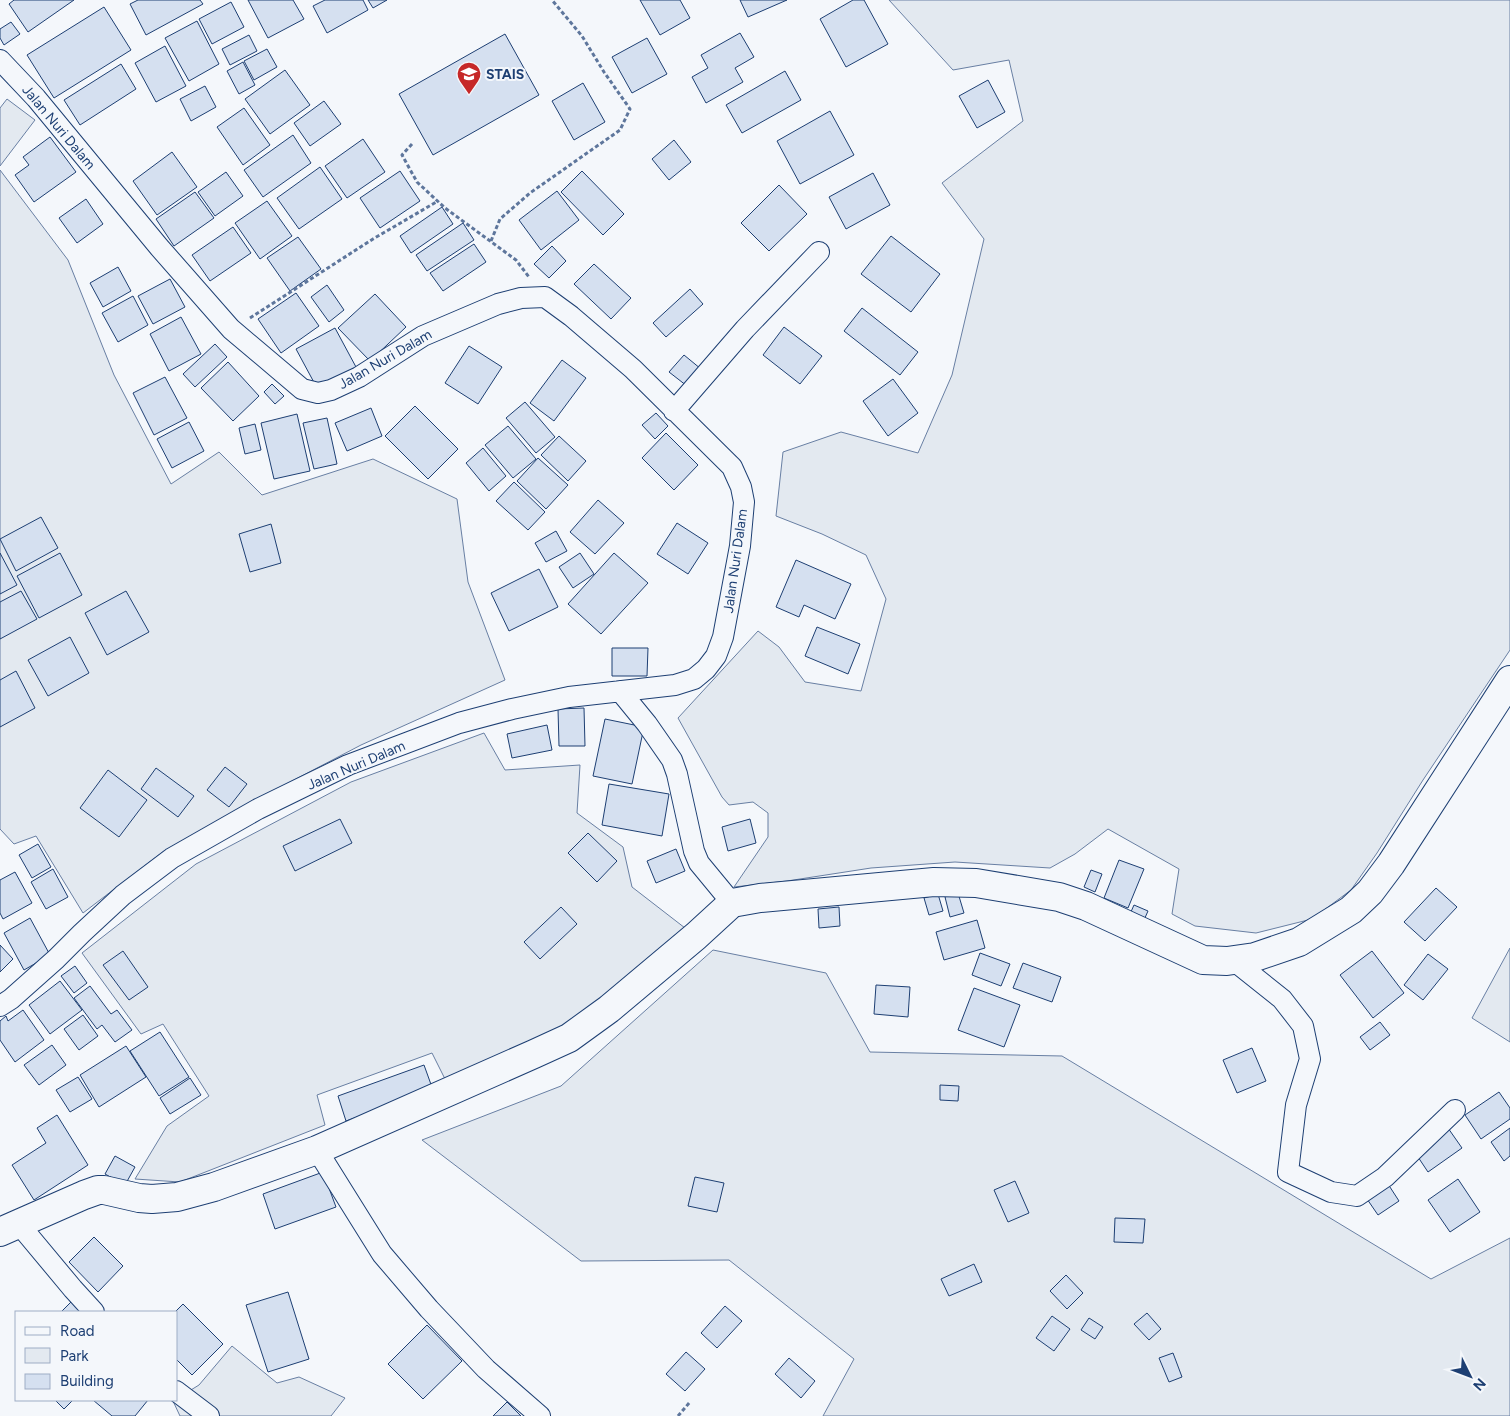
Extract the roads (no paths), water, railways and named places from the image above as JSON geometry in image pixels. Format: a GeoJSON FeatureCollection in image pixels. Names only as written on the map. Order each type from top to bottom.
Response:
{"type":"FeatureCollection","features":[{"type":"Feature","properties":{"kind":"main road"},"geometry":{"type":"LineString","coordinates":[[9,1228],[98,1190],[147,1199],[177,1196],[214,1187],[317,1150],[569,1038],[609,1009],[732,903],[760,898],[934,882],[976,883],[1060,897],[1086,906],[1203,960],[1227,962],[1255,957],[1299,942],[1351,910],[1370,892],[1391,864],[1510,680]]}},
{"type":"Feature","properties":{"kind":"street","name":"Jalan Nuri Dalam"},"geometry":{"type":"LineString","coordinates":[[0,60],[36,98],[159,247],[231,329],[302,389],[318,393],[331,390],[359,377],[423,336],[506,302],[521,298],[545,297],[571,316],[632,369],[732,467],[741,486],[744,502],[723,637],[716,656],[706,669],[694,679],[674,685],[569,697],[459,723],[348,765],[258,809],[172,858],[123,894],[11,1000],[0,1006]]}},
{"type":"Feature","properties":{"kind":"street"},"geometry":{"type":"LineString","coordinates":[[674,410],[745,329],[819,252]]}},
{"type":"Feature","properties":{"kind":"street"},"geometry":{"type":"LineString","coordinates":[[620,690],[672,760],[677,774],[694,851],[700,863],[732,903]]}},
{"type":"Feature","properties":{"kind":"street"},"geometry":{"type":"LineString","coordinates":[[1233,960],[1282,999],[1303,1026],[1310,1059],[1296,1104],[1288,1172],[1331,1192],[1357,1196],[1385,1178],[1455,1110]]}},
{"type":"Feature","properties":{"kind":"street"},"geometry":{"type":"LineString","coordinates":[[317,1150],[382,1254],[429,1309],[486,1369],[540,1416]]}},
{"type":"Feature","properties":{"kind":"street"},"geometry":{"type":"LineString","coordinates":[[9,1228],[93,1311]]}},
{"type":"Feature","properties":{"kind":"street"},"geometry":{"type":"LineString","coordinates":[[178,1393],[209,1416]]}},
{"type":"Feature","properties":{"kind":"place","name":"STAIS"},"geometry":{"type":"Point","coordinates":[469,95]}}]}
